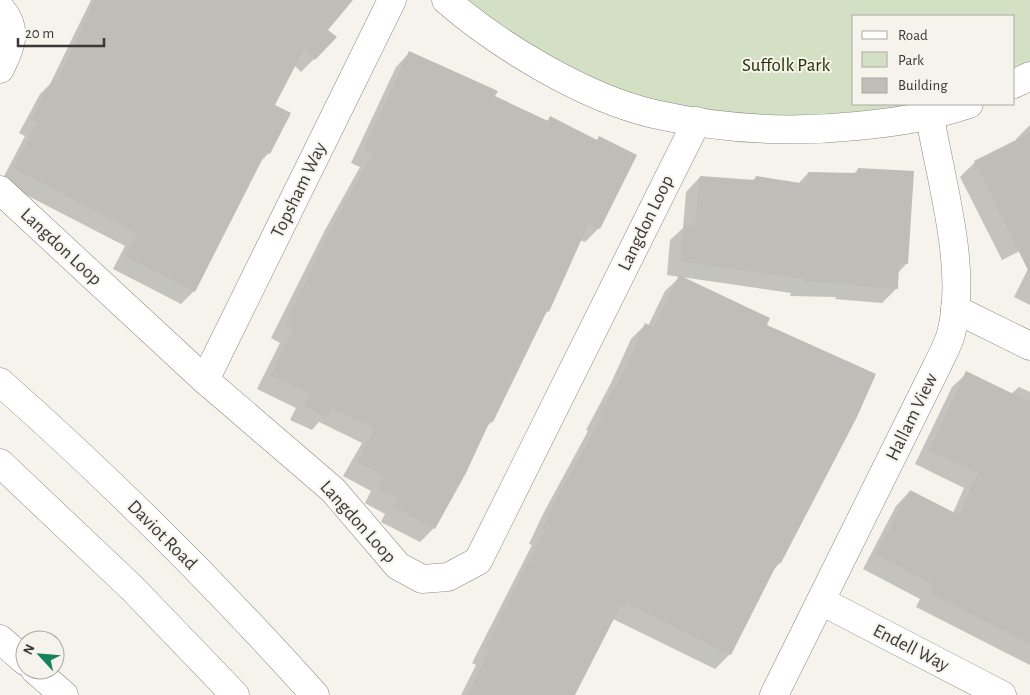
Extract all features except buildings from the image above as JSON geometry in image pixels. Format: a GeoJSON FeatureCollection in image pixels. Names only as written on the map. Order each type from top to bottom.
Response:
{"type":"FeatureCollection","features":[{"type":"Feature","properties":{"kind":"street","name":"Topsham Way"},"geometry":{"type":"LineString","coordinates":[[205,380],[392,0]]}},
{"type":"Feature","properties":{"kind":"street"},"geometry":{"type":"LineString","coordinates":[[446,0],[500,41],[562,77],[597,93],[653,114],[754,129],[794,130],[930,117],[965,105]]}},
{"type":"Feature","properties":{"kind":"street"},"geometry":{"type":"LineString","coordinates":[[0,8],[11,28],[11,46],[0,69]]}},
{"type":"Feature","properties":{"kind":"street"},"geometry":{"type":"LineString","coordinates":[[1015,84],[1030,76]]}},
{"type":"Feature","properties":{"kind":"street","name":"Hallam View"},"geometry":{"type":"LineString","coordinates":[[774,695],[938,366],[951,334],[955,309],[954,245],[930,117]]}},
{"type":"Feature","properties":{"kind":"street","name":"Langdon Loop"},"geometry":{"type":"LineString","coordinates":[[0,190],[205,380],[333,490],[398,566],[422,579],[448,577],[478,561],[697,121]]}},
{"type":"Feature","properties":{"kind":"street"},"geometry":{"type":"LineString","coordinates":[[955,309],[1030,346]]}},
{"type":"Feature","properties":{"kind":"street","name":"Daviot Road"},"geometry":{"type":"LineString","coordinates":[[0,382],[67,442],[174,546],[316,695]]}},
{"type":"Feature","properties":{"kind":"street"},"geometry":{"type":"LineString","coordinates":[[0,463],[132,588],[235,695]]}},
{"type":"Feature","properties":{"kind":"street","name":"Endell Way"},"geometry":{"type":"LineString","coordinates":[[820,601],[1002,695]]}},
{"type":"Feature","properties":{"kind":"street"},"geometry":{"type":"LineString","coordinates":[[0,639],[15,652]]}},
{"type":"Feature","properties":{"kind":"street"},"geometry":{"type":"LineString","coordinates":[[47,680],[64,695]]}},
{"type":"Feature","properties":{"kind":"green space","name":"Suffolk Park"},"geometry":{"type":"Polygon","coordinates":[[[446,0],[1030,0],[1030,76],[1015,84],[1015,15],[852,15],[852,105],[965,105],[884,123],[653,114],[446,0]]]}}]}
